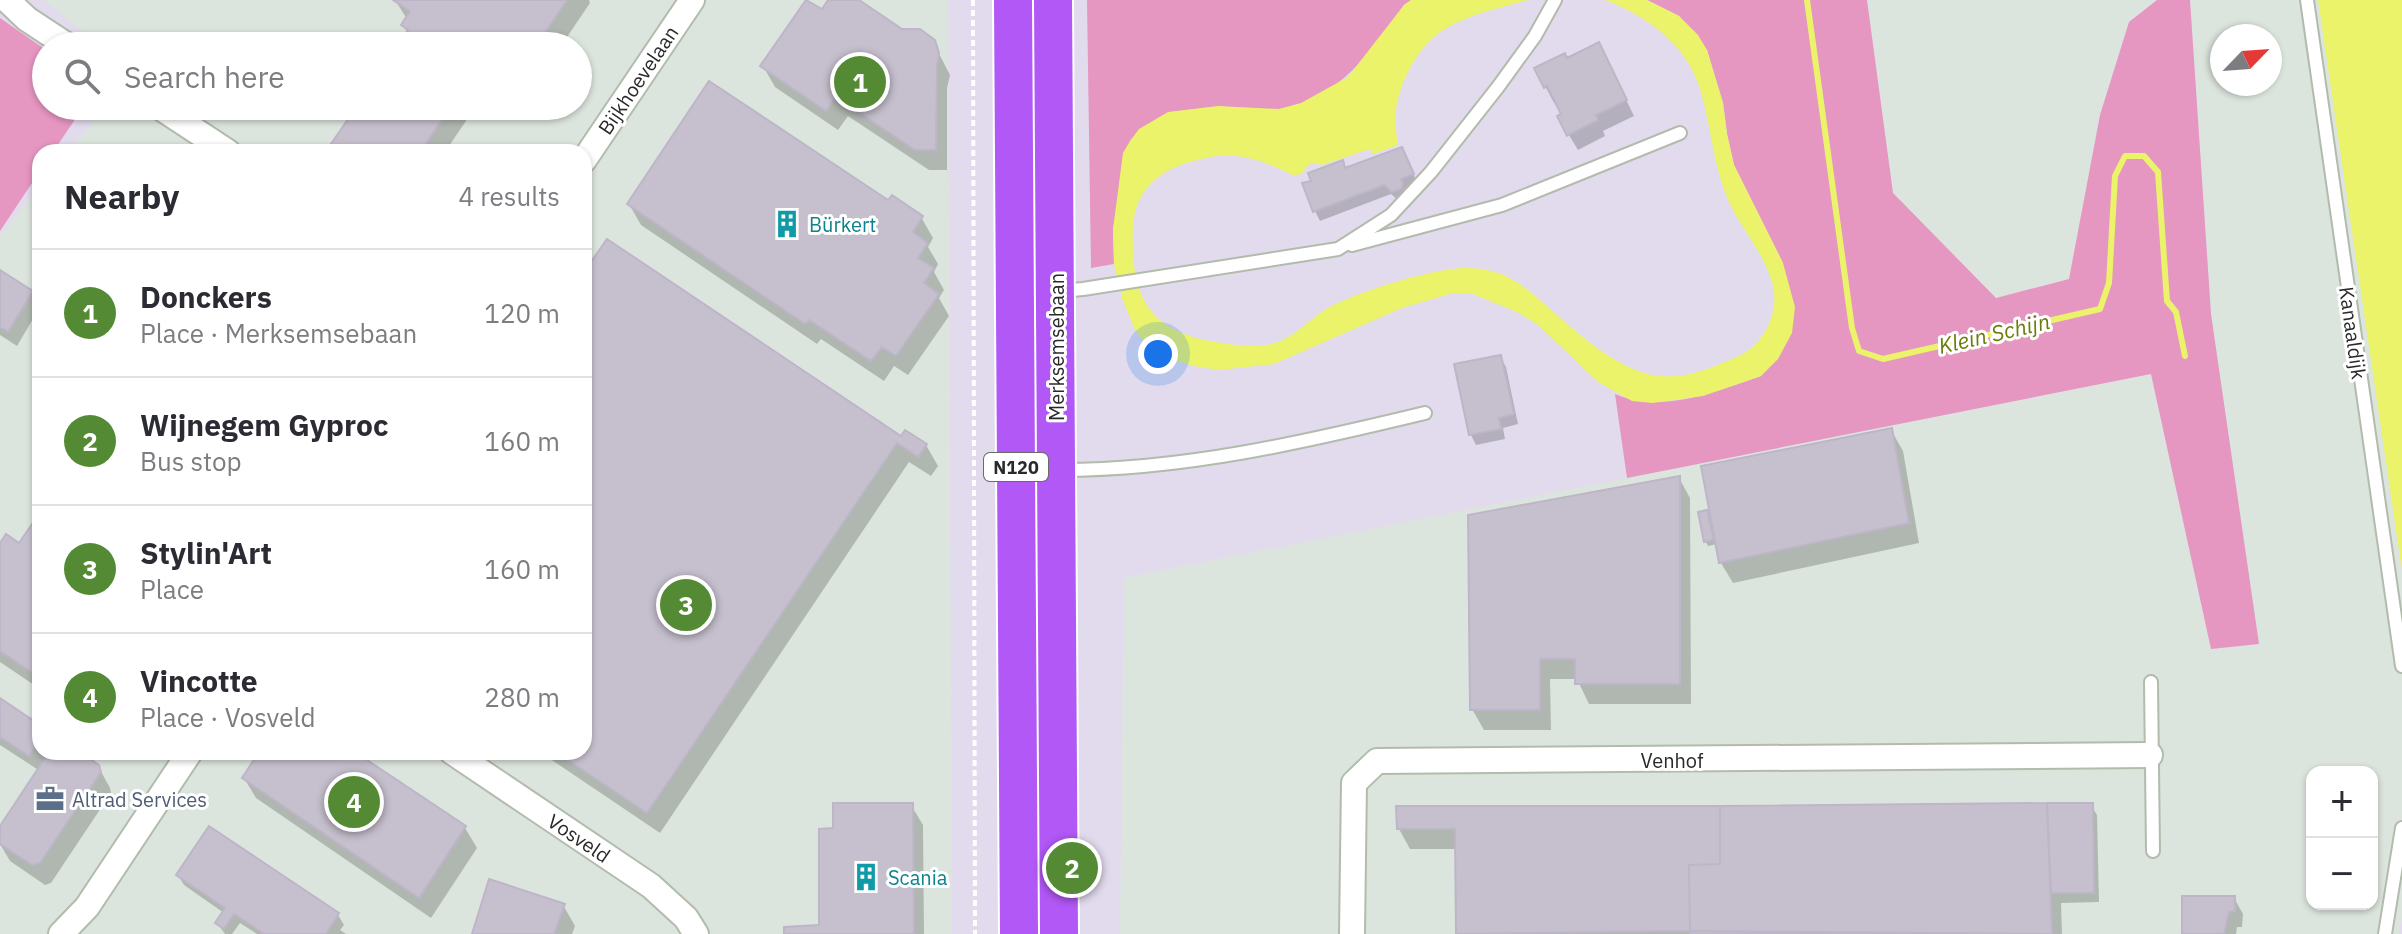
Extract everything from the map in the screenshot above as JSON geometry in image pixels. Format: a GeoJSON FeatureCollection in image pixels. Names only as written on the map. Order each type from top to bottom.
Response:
{"type":"FeatureCollection","features":[{"type":"Feature","properties":{"kind":"main road","name":"Merksemsebaan"},"geometry":{"type":"LineString","coordinates":[[1013,0],[1019,934]]}},
{"type":"Feature","properties":{"kind":"main road","name":"Merksemsebaan"},"geometry":{"type":"LineString","coordinates":[[1053,0],[1059,934]]}},
{"type":"Feature","properties":{"kind":"street"},"geometry":{"type":"LineString","coordinates":[[7,0],[47,32]]}},
{"type":"Feature","properties":{"kind":"street","name":"Bijkhoevelaan"},"geometry":{"type":"LineString","coordinates":[[592,148],[692,0]]}},
{"type":"Feature","properties":{"kind":"street"},"geometry":{"type":"LineString","coordinates":[[179,120],[216,144]]}},
{"type":"Feature","properties":{"kind":"street","name":"Venhof"},"geometry":{"type":"LineString","coordinates":[[1352,934],[1354,783],[1377,761],[2150,755]]}},
{"type":"Feature","properties":{"kind":"street"},"geometry":{"type":"LineString","coordinates":[[61,934],[87,907],[185,760]]}},
{"type":"Feature","properties":{"kind":"street","name":"Vosveld"},"geometry":{"type":"LineString","coordinates":[[464,760],[651,886],[686,918],[696,934]]}},
{"type":"Feature","properties":{"kind":"lane"},"geometry":{"type":"LineString","coordinates":[[1338,249],[1391,215],[1431,172],[1535,36],[1555,0]]}},
{"type":"Feature","properties":{"kind":"lane","name":"Kanaaldijk"},"geometry":{"type":"LineString","coordinates":[[2307,0],[2402,666]]}},
{"type":"Feature","properties":{"kind":"lane"},"geometry":{"type":"LineString","coordinates":[[1056,291],[1338,249],[1502,205],[1680,133]]}},
{"type":"Feature","properties":{"kind":"lane"},"geometry":{"type":"LineString","coordinates":[[1057,470],[1214,458],[1330,436],[1425,413]]}},
{"type":"Feature","properties":{"kind":"lane"},"geometry":{"type":"LineString","coordinates":[[2151,682],[2153,851]]}},
{"type":"Feature","properties":{"kind":"lane"},"geometry":{"type":"LineString","coordinates":[[2385,934],[2402,828]]}},
{"type":"Feature","properties":{"kind":"path"},"geometry":{"type":"LineString","coordinates":[[973,0],[975,934]]}},
{"type":"Feature","properties":{"kind":"shaded area"},"geometry":{"type":"Polygon","coordinates":[[[44,0],[948,0],[952,934],[0,934],[0,235],[32,196],[32,760],[592,760],[592,144],[75,144],[94,120],[592,120],[592,32],[83,32],[44,0]]]}},
{"type":"Feature","properties":{"kind":"shaded area"},"geometry":{"type":"Polygon","coordinates":[[[1087,0],[1411,0],[1352,70],[1319,95],[1280,109],[1218,106],[1117,207],[1113,229],[1114,264],[1091,268],[1087,0]]]}},
{"type":"Feature","properties":{"kind":"shaded area"},"geometry":{"type":"Polygon","coordinates":[[[1411,0],[1528,0],[1465,19],[1445,29],[1426,45],[1410,68],[1399,95],[1395,120],[1398,145],[1373,154],[1370,149],[1322,165],[1312,163],[1295,176],[1259,161],[1227,155],[1190,162],[1158,177],[1138,204],[1133,230],[1139,289],[1155,315],[1166,325],[1197,338],[1237,345],[1264,345],[1279,342],[1323,311],[1373,289],[1415,276],[1468,268],[1499,273],[1516,282],[1603,352],[1639,371],[1657,376],[1685,375],[1749,350],[1762,337],[1771,320],[1774,301],[1772,281],[1725,191],[1699,86],[1684,56],[1662,32],[1635,14],[1605,0],[1647,0],[1679,16],[1698,35],[1707,50],[1723,103],[1734,165],[1783,263],[1795,307],[1792,333],[1778,359],[1761,376],[1703,396],[1653,403],[1632,401],[1598,382],[1538,325],[1517,312],[1473,294],[1453,293],[1402,308],[1274,364],[1219,370],[1193,366],[1157,354],[1146,344],[1135,330],[1122,298],[1114,264],[1113,229],[1123,153],[1139,129],[1168,112],[1218,106],[1279,109],[1301,103],[1348,77],[1411,0]]]}},
{"type":"Feature","properties":{"kind":"shaded area"},"geometry":{"type":"Polygon","coordinates":[[[1647,0],[1867,0],[1893,193],[1996,298],[2069,279],[2100,115],[2129,22],[2157,0],[2190,0],[2211,314],[2259,644],[2211,649],[2151,374],[1627,478],[1615,394],[1633,400],[1670,401],[1707,394],[1761,376],[1783,263],[1734,165],[1723,103],[1707,50],[1679,16],[1647,0]]]}},
{"type":"Feature","properties":{"kind":"shaded area"},"geometry":{"type":"Polygon","coordinates":[[[1867,0],[2157,0],[2129,22],[2100,115],[2069,279],[1996,298],[1893,193],[1867,0]]]}},
{"type":"Feature","properties":{"kind":"shaded area"},"geometry":{"type":"Polygon","coordinates":[[[2190,0],[2318,0],[2402,571],[2400,934],[1120,934],[1124,578],[2151,374],[2211,649],[2211,314],[2190,0]]]}},
{"type":"Feature","properties":{"kind":"shaded area"},"geometry":{"type":"Polygon","coordinates":[[[2318,0],[2402,0],[2402,571],[2318,0]]]}},
{"type":"Feature","properties":{"kind":"shaded area"},"geometry":{"type":"Polygon","coordinates":[[[0,18],[32,40],[32,120],[75,120],[58,144],[32,144],[32,183],[0,231],[0,18]]]}},
{"type":"Feature","properties":{"kind":"building"},"geometry":{"type":"Polygon","coordinates":[[[393,0],[567,0],[545,32],[407,32],[401,25],[410,11],[393,0]]]}},
{"type":"Feature","properties":{"kind":"building"},"geometry":{"type":"Polygon","coordinates":[[[806,0],[822,9],[828,0],[859,0],[902,29],[920,29],[935,40],[939,53],[936,150],[915,150],[836,97],[826,111],[760,66],[806,0]]]}},
{"type":"Feature","properties":{"kind":"building"},"geometry":{"type":"Polygon","coordinates":[[[1599,42],[1627,100],[1596,115],[1598,120],[1567,136],[1557,116],[1561,114],[1534,68],[1565,53],[1567,58],[1599,42]]]}},
{"type":"Feature","properties":{"kind":"building","name":"Bürkert"},"geometry":{"type":"Polygon","coordinates":[[[709,81],[888,200],[892,195],[923,216],[913,232],[928,243],[918,258],[934,268],[924,283],[939,294],[896,356],[882,347],[871,361],[809,320],[805,324],[627,204],[709,81]]]}},
{"type":"Feature","properties":{"kind":"building"},"geometry":{"type":"Polygon","coordinates":[[[347,120],[442,120],[425,144],[331,144],[347,120]]]}},
{"type":"Feature","properties":{"kind":"building"},"geometry":{"type":"Polygon","coordinates":[[[1402,147],[1414,174],[1401,179],[1401,189],[1392,192],[1384,185],[1313,212],[1302,183],[1311,181],[1308,173],[1343,160],[1345,168],[1402,147]]]}},
{"type":"Feature","properties":{"kind":"building"},"geometry":{"type":"Polygon","coordinates":[[[607,239],[901,436],[905,430],[927,444],[918,457],[897,443],[647,813],[568,760],[592,760],[592,261],[607,239]]]}},
{"type":"Feature","properties":{"kind":"building"},"geometry":{"type":"Polygon","coordinates":[[[0,270],[32,293],[8,332],[0,327],[0,270]]]}},
{"type":"Feature","properties":{"kind":"building"},"geometry":{"type":"Polygon","coordinates":[[[1501,355],[1514,414],[1499,418],[1501,429],[1469,435],[1454,364],[1501,355]]]}},
{"type":"Feature","properties":{"kind":"building"},"geometry":{"type":"Polygon","coordinates":[[[1892,428],[1909,523],[1719,563],[1701,466],[1892,428]]]}},
{"type":"Feature","properties":{"kind":"building"},"geometry":{"type":"Polygon","coordinates":[[[1680,476],[1680,684],[1575,684],[1575,659],[1540,659],[1540,710],[1470,710],[1468,515],[1680,476]]]}},
{"type":"Feature","properties":{"kind":"building"},"geometry":{"type":"Polygon","coordinates":[[[1707,510],[1714,540],[1704,542],[1698,512],[1707,510]]]}},
{"type":"Feature","properties":{"kind":"building"},"geometry":{"type":"Polygon","coordinates":[[[32,524],[32,673],[0,651],[0,543],[6,534],[19,543],[32,524]]]}},
{"type":"Feature","properties":{"kind":"building"},"geometry":{"type":"Polygon","coordinates":[[[0,698],[32,720],[32,751],[29,756],[0,737],[0,698]]]}},
{"type":"Feature","properties":{"kind":"building","name":"Altrad Services"},"geometry":{"type":"Polygon","coordinates":[[[44,760],[92,760],[99,765],[101,772],[40,863],[32,865],[0,844],[0,826],[44,760]]]}},
{"type":"Feature","properties":{"kind":"building"},"geometry":{"type":"Polygon","coordinates":[[[254,760],[367,760],[466,826],[419,898],[242,778],[254,760]]]}},
{"type":"Feature","properties":{"kind":"building","name":"Scania"},"geometry":{"type":"Polygon","coordinates":[[[833,803],[913,803],[914,934],[784,934],[784,927],[819,925],[819,829],[833,828],[833,803]]]}},
{"type":"Feature","properties":{"kind":"building"},"geometry":{"type":"Polygon","coordinates":[[[2047,803],[2093,803],[2094,893],[2051,893],[2047,803]]]}},
{"type":"Feature","properties":{"kind":"building"},"geometry":{"type":"Polygon","coordinates":[[[2047,803],[2052,934],[1690,931],[1689,865],[1720,864],[1720,806],[2047,803]]]}},
{"type":"Feature","properties":{"kind":"building"},"geometry":{"type":"Polygon","coordinates":[[[1396,806],[1720,806],[1720,864],[1689,865],[1690,931],[1456,934],[1455,829],[1397,829],[1396,806]]]}},
{"type":"Feature","properties":{"kind":"building"},"geometry":{"type":"Polygon","coordinates":[[[209,826],[339,913],[326,934],[264,934],[234,914],[224,929],[215,923],[225,908],[176,875],[209,826]]]}},
{"type":"Feature","properties":{"kind":"building"},"geometry":{"type":"Polygon","coordinates":[[[489,879],[565,904],[554,934],[472,934],[489,879]]]}},
{"type":"Feature","properties":{"kind":"building"},"geometry":{"type":"Polygon","coordinates":[[[2182,896],[2235,896],[2235,911],[2229,912],[2224,934],[2182,934],[2182,896]]]}},
{"type":"Feature","properties":{"kind":"building"},"geometry":{"type":"Polygon","coordinates":[[[1690,931],[1930,934],[1690,934],[1690,931]]]}},
{"type":"Feature","properties":{"kind":"waterway","name":"Klein Schijn"},"geometry":{"type":"LineString","coordinates":[[1807,0],[1852,328],[1859,351],[1883,359],[2100,309],[2109,283],[2115,176],[2125,156],[2144,156],[2158,172],[2167,301],[2176,312],[2185,356]]}},
{"type":"Feature","properties":{"kind":"place","name":"Donckers"},"geometry":{"type":"Point","coordinates":[860,82]}},
{"type":"Feature","properties":{"kind":"place","name":"Bürkert"},"geometry":{"type":"Point","coordinates":[787,224]}},
{"type":"Feature","properties":{"kind":"place","name":"Stylin'Art"},"geometry":{"type":"Point","coordinates":[686,605]}},
{"type":"Feature","properties":{"kind":"place","name":"Altrad Services"},"geometry":{"type":"Point","coordinates":[50,799]}},
{"type":"Feature","properties":{"kind":"place","name":"Vincotte"},"geometry":{"type":"Point","coordinates":[354,802]}},
{"type":"Feature","properties":{"kind":"place","name":"Wijnegem Gyproc"},"geometry":{"type":"Point","coordinates":[1072,868]}},
{"type":"Feature","properties":{"kind":"place","name":"Scania"},"geometry":{"type":"Point","coordinates":[866,877]}}]}
